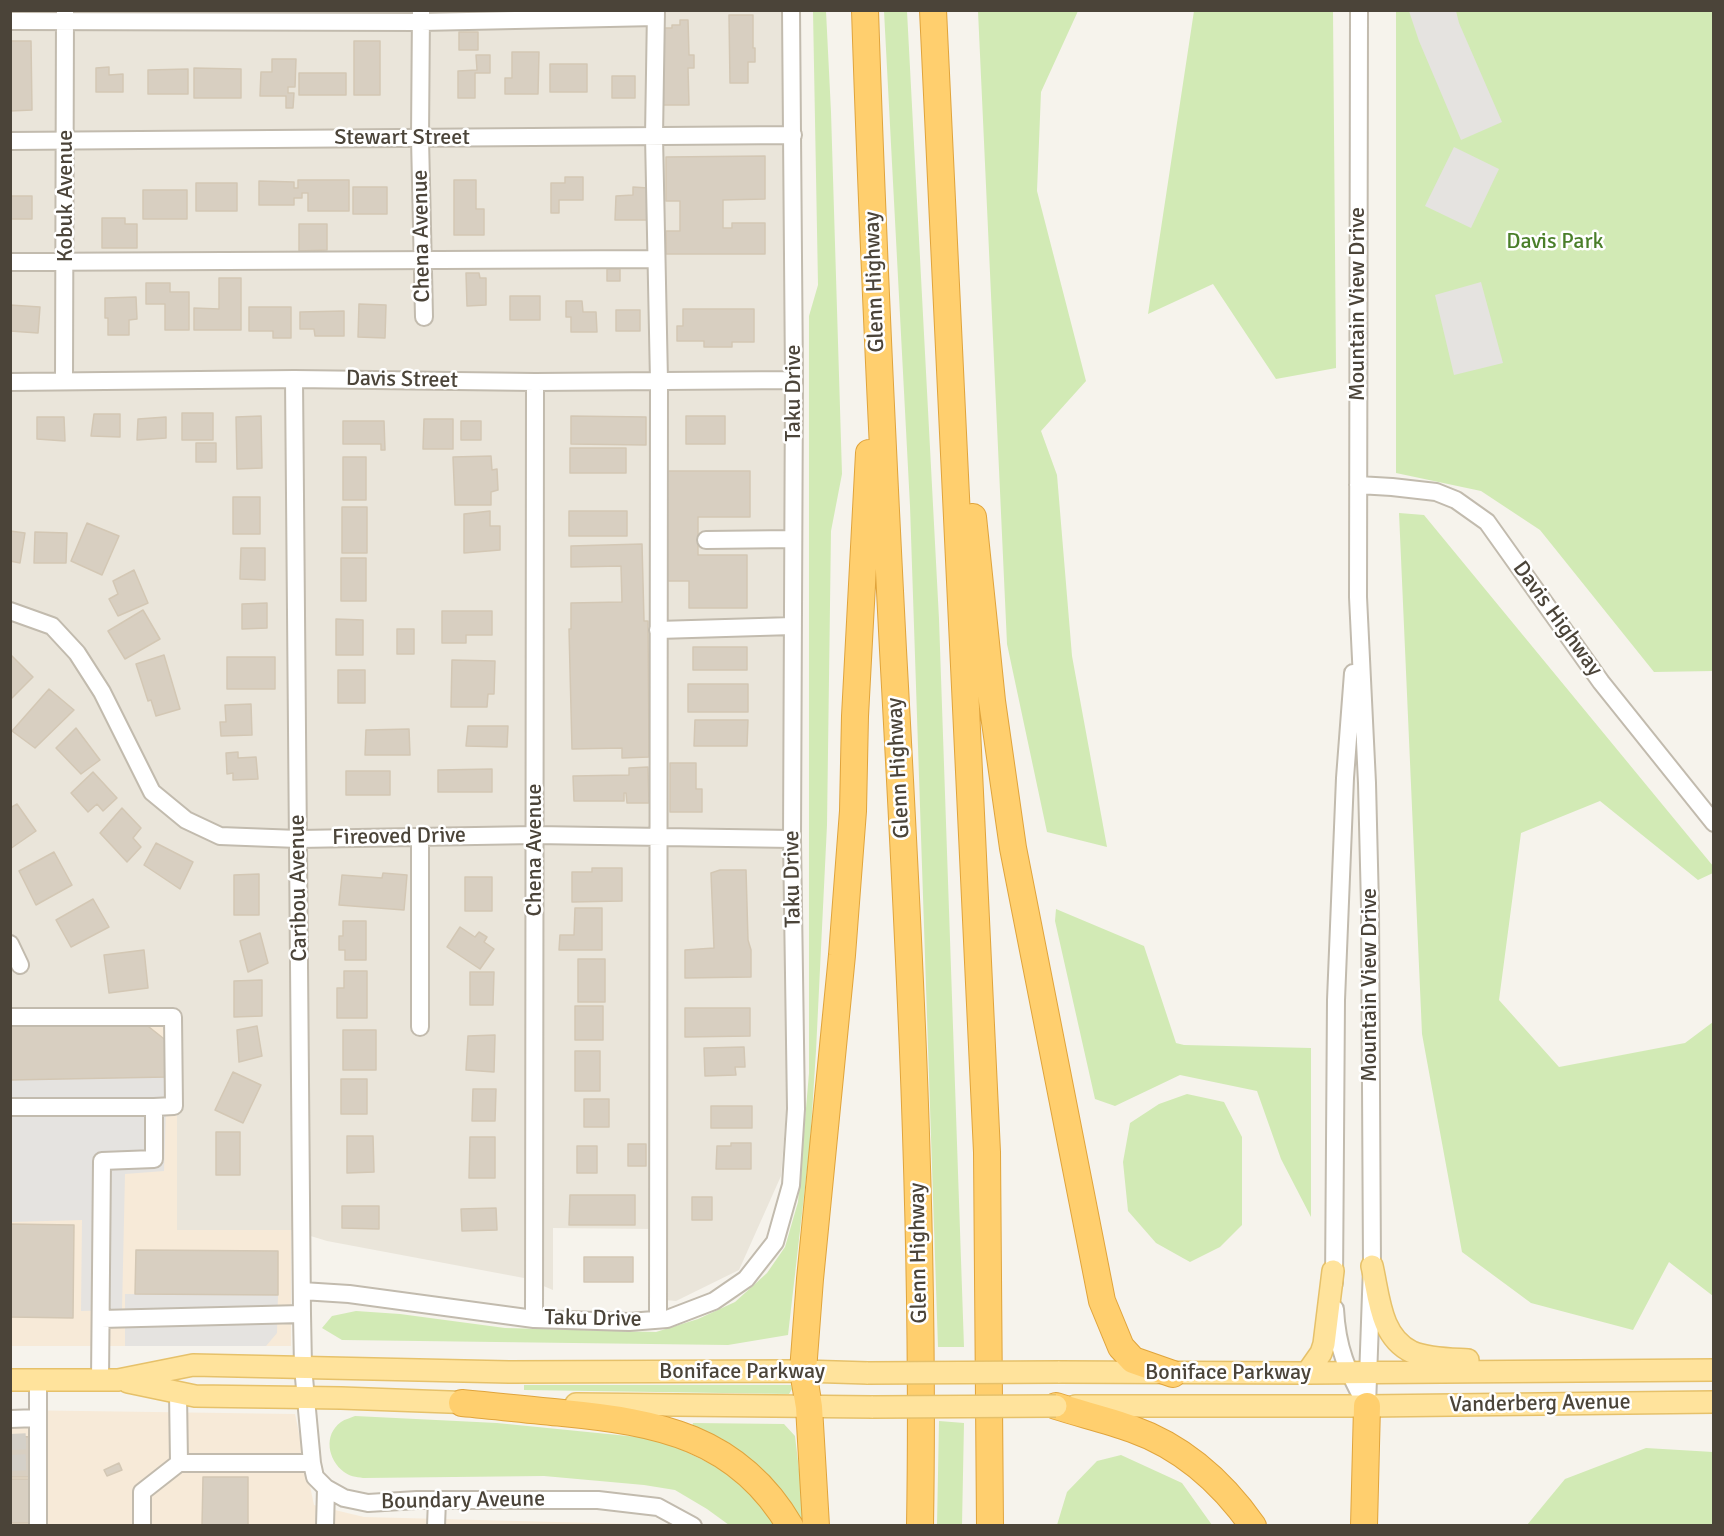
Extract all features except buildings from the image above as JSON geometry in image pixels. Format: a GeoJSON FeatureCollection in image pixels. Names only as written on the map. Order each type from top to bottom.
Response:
{"type":"FeatureCollection","features":[{"type":"Feature","properties":{"kind":"highway","name":"Glenn Highway"},"geometry":{"type":"LineString","coordinates":[[865,10],[876,336],[912,1000],[920,1235],[920,1526]]}},
{"type":"Feature","properties":{"kind":"highway"},"geometry":{"type":"LineString","coordinates":[[933,10],[987,1152],[1001,1318],[1008,1526]]}},
{"type":"Feature","properties":{"kind":"highway"},"geometry":{"type":"LineString","coordinates":[[944,235],[992,701],[1013,848],[1102,1301],[1117,1339],[1133,1360],[1173,1374]]}},
{"type":"Feature","properties":{"kind":"highway"},"geometry":{"type":"LineString","coordinates":[[816,1526],[809,1407],[803,1371],[842,955],[853,811],[864,542],[876,336]]}},
{"type":"Feature","properties":{"kind":"highway"},"geometry":{"type":"LineString","coordinates":[[987,1152],[990,1526]]}},
{"type":"Feature","properties":{"kind":"highway"},"geometry":{"type":"LineString","coordinates":[[462,1403],[600,1417],[667,1429],[703,1444],[733,1462],[763,1489],[790,1526]]}},
{"type":"Feature","properties":{"kind":"highway"},"geometry":{"type":"LineString","coordinates":[[1056,1406],[1132,1429],[1174,1448],[1202,1468],[1219,1484],[1253,1526]]}},
{"type":"Feature","properties":{"kind":"highway"},"geometry":{"type":"LineString","coordinates":[[1364,1526],[1367,1406]]}},
{"type":"Feature","properties":{"kind":"main road"},"geometry":{"type":"LineString","coordinates":[[1372,1266],[1384,1320],[1390,1334],[1412,1352],[1448,1358],[1582,1371]]}},
{"type":"Feature","properties":{"kind":"main road"},"geometry":{"type":"LineString","coordinates":[[1307,1373],[1321,1353],[1324,1344],[1333,1272]]}},
{"type":"Feature","properties":{"kind":"main road","name":"Boniface Parkway"},"geometry":{"type":"LineString","coordinates":[[10,1380],[109,1380],[193,1365],[509,1372],[803,1371],[1173,1374],[1359,1372]]}},
{"type":"Feature","properties":{"kind":"main road","name":"Vanderberg Avenue"},"geometry":{"type":"LineString","coordinates":[[1359,1372],[1713,1370]]}},
{"type":"Feature","properties":{"kind":"main road","name":"Boniface Parkway"},"geometry":{"type":"LineString","coordinates":[[109,1380],[195,1396],[306,1397],[462,1403],[809,1407],[1367,1406]]}},
{"type":"Feature","properties":{"kind":"main road","name":"Vanderberg Avenue"},"geometry":{"type":"LineString","coordinates":[[1367,1406],[1713,1402]]}},
{"type":"Feature","properties":{"kind":"street","name":"Taku Drive"},"geometry":{"type":"LineString","coordinates":[[303,1291],[349,1294],[534,1318],[629,1322],[667,1319],[714,1300],[746,1279],[775,1242],[791,1185],[796,1109],[792,839],[794,380],[791,10]]}},
{"type":"Feature","properties":{"kind":"street","name":"Mountain View Drive"},"geometry":{"type":"LineString","coordinates":[[1359,10],[1358,597],[1370,906],[1372,1266],[1359,1372],[1367,1406]]}},
{"type":"Feature","properties":{"kind":"street"},"geometry":{"type":"LineString","coordinates":[[10,21],[65,16],[656,14],[654,136],[658,381],[658,1319]]}},
{"type":"Feature","properties":{"kind":"street","name":"Kobuk Avenue"},"geometry":{"type":"LineString","coordinates":[[64,381],[65,16]]}},
{"type":"Feature","properties":{"kind":"street","name":"Chena Avenue"},"geometry":{"type":"LineString","coordinates":[[421,16],[420,138],[424,317]]}},
{"type":"Feature","properties":{"kind":"street","name":"Stewart Street"},"geometry":{"type":"LineString","coordinates":[[10,141],[793,135]]}},
{"type":"Feature","properties":{"kind":"street"},"geometry":{"type":"LineString","coordinates":[[10,261],[655,259]]}},
{"type":"Feature","properties":{"kind":"street","name":"Caribou Avenue"},"geometry":{"type":"LineString","coordinates":[[294,379],[302,1314],[306,1397]]}},
{"type":"Feature","properties":{"kind":"street","name":"Davis Street"},"geometry":{"type":"LineString","coordinates":[[10,381],[794,380]]}},
{"type":"Feature","properties":{"kind":"street","name":"Chena Avenue"},"geometry":{"type":"LineString","coordinates":[[534,1318],[535,382]]}},
{"type":"Feature","properties":{"kind":"street","name":"Davis Highway"},"geometry":{"type":"LineString","coordinates":[[1358,485],[1436,492],[1456,500],[1487,522],[1601,682],[1713,823]]}},
{"type":"Feature","properties":{"kind":"street"},"geometry":{"type":"LineString","coordinates":[[706,540],[793,539]]}},
{"type":"Feature","properties":{"kind":"street","name":"Mountain View Drive"},"geometry":{"type":"LineString","coordinates":[[1358,597],[1345,778],[1336,1000],[1333,1272],[1336,1331],[1341,1353],[1359,1372]]}},
{"type":"Feature","properties":{"kind":"street","name":"Fireoved Drive"},"geometry":{"type":"LineString","coordinates":[[10,611],[52,626],[77,652],[102,692],[152,792],[186,820],[220,836],[298,839],[535,835],[792,839]]}},
{"type":"Feature","properties":{"kind":"street"},"geometry":{"type":"LineString","coordinates":[[658,630],[793,626]]}},
{"type":"Feature","properties":{"kind":"street"},"geometry":{"type":"LineString","coordinates":[[420,837],[420,1027]]}},
{"type":"Feature","properties":{"kind":"street"},"geometry":{"type":"LineString","coordinates":[[10,944],[20,965]]}},
{"type":"Feature","properties":{"kind":"street"},"geometry":{"type":"LineString","coordinates":[[10,1017],[172,1017],[174,1106],[10,1107]]}},
{"type":"Feature","properties":{"kind":"street"},"geometry":{"type":"LineString","coordinates":[[109,1380],[101,1319],[102,1161],[154,1159],[154,1107]]}},
{"type":"Feature","properties":{"kind":"street"},"geometry":{"type":"LineString","coordinates":[[101,1319],[302,1314]]}},
{"type":"Feature","properties":{"kind":"street"},"geometry":{"type":"LineString","coordinates":[[38,1380],[38,1418],[35,1441],[38,1526]]}},
{"type":"Feature","properties":{"kind":"street"},"geometry":{"type":"LineString","coordinates":[[178,1393],[179,1462]]}},
{"type":"Feature","properties":{"kind":"street"},"geometry":{"type":"LineString","coordinates":[[306,1397],[315,1477],[326,1488],[325,1526]]}},
{"type":"Feature","properties":{"kind":"street"},"geometry":{"type":"LineString","coordinates":[[10,1419],[38,1418]]}},
{"type":"Feature","properties":{"kind":"street"},"geometry":{"type":"LineString","coordinates":[[142,1526],[142,1492],[179,1462],[312,1462]]}},
{"type":"Feature","properties":{"kind":"street","name":"Boundary Aveune"},"geometry":{"type":"LineString","coordinates":[[326,1488],[344,1498],[368,1503],[436,1500],[607,1501],[658,1507],[693,1526]]}},
{"type":"Feature","properties":{"kind":"street"},"geometry":{"type":"LineString","coordinates":[[436,1500],[436,1526]]}},
{"type":"Feature","properties":{"kind":"shaded area"},"geometry":{"type":"Polygon","coordinates":[[[10,11],[785,11],[786,1114],[781,1176],[739,1270],[676,1301],[652,1299],[653,1229],[553,1228],[553,1290],[524,1278],[327,1241],[291,1230],[177,1230],[177,1020],[11,1020],[10,11]]]}},
{"type":"Feature","properties":{"kind":"shaded area"},"geometry":{"type":"Polygon","coordinates":[[[1409,11],[1456,11],[1459,23],[1502,122],[1461,140],[1419,41],[1409,11]]]}},
{"type":"Feature","properties":{"kind":"shaded area"},"geometry":{"type":"Polygon","coordinates":[[[1454,147],[1499,169],[1471,228],[1425,206],[1454,147]]]}},
{"type":"Feature","properties":{"kind":"shaded area"},"geometry":{"type":"Polygon","coordinates":[[[1481,282],[1503,363],[1454,375],[1435,295],[1481,282]]]}},
{"type":"Feature","properties":{"kind":"shaded area"},"geometry":{"type":"Polygon","coordinates":[[[10,1020],[177,1020],[177,1230],[291,1230],[291,1346],[11,1346],[10,1020]]]}},
{"type":"Feature","properties":{"kind":"shaded area"},"geometry":{"type":"Polygon","coordinates":[[[167,1077],[164,1171],[125,1174],[122,1310],[81,1311],[82,1220],[11,1222],[10,1080],[167,1077]]]}},
{"type":"Feature","properties":{"kind":"shaded area"},"geometry":{"type":"Polygon","coordinates":[[[125,1294],[278,1295],[277,1333],[266,1346],[125,1346],[125,1294]]]}},
{"type":"Feature","properties":{"kind":"shaded area"},"geometry":{"type":"Polygon","coordinates":[[[11,1410],[295,1414],[314,1505],[364,1517],[638,1525],[11,1526],[11,1410]]]}},
{"type":"Feature","properties":{"kind":"green space"},"geometry":{"type":"Polygon","coordinates":[[[813,11],[826,11],[842,474],[831,531],[827,825],[816,1051],[810,1144],[788,1335],[728,1345],[342,1340],[322,1328],[332,1316],[356,1311],[400,1314],[505,1328],[656,1332],[698,1319],[735,1302],[767,1273],[785,1247],[798,1202],[809,1073],[809,316],[818,285],[813,11]]]}},
{"type":"Feature","properties":{"kind":"green space"},"geometry":{"type":"Polygon","coordinates":[[[884,11],[907,11],[939,619],[964,1347],[938,1347],[910,506],[884,11]]]}},
{"type":"Feature","properties":{"kind":"green space"},"geometry":{"type":"Polygon","coordinates":[[[978,11],[1078,11],[1041,92],[1037,191],[1086,381],[1041,431],[1057,475],[1072,656],[1107,847],[1047,832],[1007,644],[978,11]]]}},
{"type":"Feature","properties":{"kind":"green space"},"geometry":{"type":"Polygon","coordinates":[[[1194,11],[1333,11],[1336,368],[1276,379],[1213,284],[1148,314],[1194,11]]]}},
{"type":"Feature","properties":{"kind":"green space","name":"Davis Park"},"geometry":{"type":"Polygon","coordinates":[[[1396,11],[1713,11],[1713,671],[1654,672],[1540,530],[1481,491],[1396,473],[1396,11]]]}},
{"type":"Feature","properties":{"kind":"green space"},"geometry":{"type":"Polygon","coordinates":[[[1399,513],[1424,515],[1713,866],[1713,873],[1698,880],[1600,801],[1521,833],[1499,1000],[1559,1067],[1685,1043],[1713,1022],[1713,1296],[1669,1262],[1633,1330],[1531,1303],[1462,1252],[1422,1034],[1399,513]]]}},
{"type":"Feature","properties":{"kind":"green space"},"geometry":{"type":"Polygon","coordinates":[[[1056,909],[1144,946],[1176,1043],[1311,1048],[1311,1217],[1281,1159],[1257,1091],[1180,1075],[1115,1106],[1095,1099],[1055,921],[1056,909]]]}},
{"type":"Feature","properties":{"kind":"green space"},"geometry":{"type":"Polygon","coordinates":[[[1187,1094],[1224,1102],[1242,1137],[1242,1225],[1220,1247],[1190,1262],[1156,1243],[1128,1211],[1123,1162],[1130,1123],[1159,1104],[1187,1094]]]}},
{"type":"Feature","properties":{"kind":"green space"},"geometry":{"type":"Polygon","coordinates":[[[524,1385],[791,1385],[792,1389],[789,1394],[524,1390],[524,1385]]]}},
{"type":"Feature","properties":{"kind":"green space"},"geometry":{"type":"Polygon","coordinates":[[[355,1416],[497,1423],[648,1438],[680,1449],[726,1471],[750,1492],[776,1525],[729,1525],[675,1490],[644,1485],[544,1476],[363,1478],[353,1476],[344,1472],[334,1461],[330,1440],[335,1427],[355,1416]]]}},
{"type":"Feature","properties":{"kind":"green space"},"geometry":{"type":"Polygon","coordinates":[[[939,1421],[964,1423],[962,1525],[937,1525],[939,1421]]]}},
{"type":"Feature","properties":{"kind":"green space"},"geometry":{"type":"Polygon","coordinates":[[[693,1423],[784,1424],[795,1436],[805,1520],[800,1520],[763,1473],[722,1439],[691,1429],[693,1423]]]}},
{"type":"Feature","properties":{"kind":"green space"},"geometry":{"type":"Polygon","coordinates":[[[1646,1448],[1713,1452],[1713,1525],[1527,1525],[1565,1479],[1646,1448]]]}},
{"type":"Feature","properties":{"kind":"green space"},"geometry":{"type":"Polygon","coordinates":[[[1121,1455],[1182,1483],[1212,1525],[1057,1525],[1067,1492],[1097,1461],[1121,1455]]]}},
{"type":"Feature","properties":{"kind":"tunnel"},"geometry":{"type":"LineString","coordinates":[[10,1442],[32,1441]]}},
{"type":"Feature","properties":{"kind":"tunnel"},"geometry":{"type":"LineString","coordinates":[[10,1463],[32,1462]]}}]}
